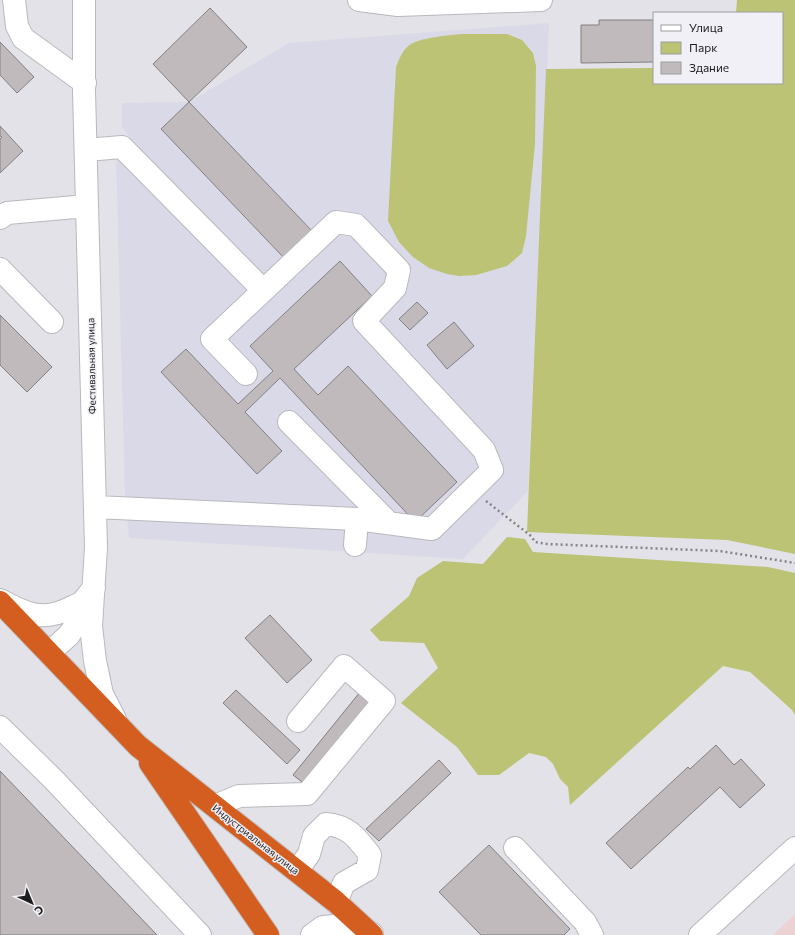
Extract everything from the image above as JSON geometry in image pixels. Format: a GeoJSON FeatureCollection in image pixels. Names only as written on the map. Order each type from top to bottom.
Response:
{"type":"FeatureCollection","features":[{"type":"Feature","properties":{"kind":"highway","name":"Индустриальная улица"},"geometry":{"type":"LineString","coordinates":[[0,601],[138,746],[336,902],[372,935]]}},
{"type":"Feature","properties":{"kind":"highway","name":"Индустриальная улица"},"geometry":{"type":"LineString","coordinates":[[138,746],[268,935]]}},
{"type":"Feature","properties":{"kind":"street"},"geometry":{"type":"LineString","coordinates":[[14,0],[17,26],[23,38],[85,84]]}},
{"type":"Feature","properties":{"kind":"street","name":"Фестивальная улица"},"geometry":{"type":"LineString","coordinates":[[84,0],[87,206],[96,548],[91,626],[95,661],[102,694],[120,727]]}},
{"type":"Feature","properties":{"kind":"street"},"geometry":{"type":"LineString","coordinates":[[359,0],[398,5],[541,0]]}},
{"type":"Feature","properties":{"kind":"street"},"geometry":{"type":"LineString","coordinates":[[86,150],[122,147],[263,290]]}},
{"type":"Feature","properties":{"kind":"street"},"geometry":{"type":"LineString","coordinates":[[2,212],[87,206]]}},
{"type":"Feature","properties":{"kind":"street"},"geometry":{"type":"LineString","coordinates":[[95,507],[357,519],[432,529],[492,470],[484,450],[364,320],[395,288],[399,270],[356,225],[336,222],[212,339],[246,374]]}},
{"type":"Feature","properties":{"kind":"street"},"geometry":{"type":"LineString","coordinates":[[0,269],[52,322]]}},
{"type":"Feature","properties":{"kind":"street"},"geometry":{"type":"LineString","coordinates":[[289,422],[389,523]]}},
{"type":"Feature","properties":{"kind":"street"},"geometry":{"type":"LineString","coordinates":[[355,545],[357,519]]}},
{"type":"Feature","properties":{"kind":"street"},"geometry":{"type":"LineString","coordinates":[[0,601],[22,611],[44,616],[60,613],[81,603],[94,588]]}},
{"type":"Feature","properties":{"kind":"street"},"geometry":{"type":"LineString","coordinates":[[49,653],[69,635],[87,607],[94,588]]}},
{"type":"Feature","properties":{"kind":"street"},"geometry":{"type":"LineString","coordinates":[[215,806],[239,796],[307,794],[384,701],[344,666],[298,720]]}},
{"type":"Feature","properties":{"kind":"street"},"geometry":{"type":"LineString","coordinates":[[0,727],[54,780],[200,935]]}},
{"type":"Feature","properties":{"kind":"street"},"geometry":{"type":"LineString","coordinates":[[297,871],[309,854],[314,836],[326,824],[338,825],[355,836],[370,855],[367,870],[344,884],[336,902]]}},
{"type":"Feature","properties":{"kind":"street"},"geometry":{"type":"LineString","coordinates":[[515,848],[585,922],[592,935]]}},
{"type":"Feature","properties":{"kind":"street"},"geometry":{"type":"LineString","coordinates":[[700,935],[795,848]]}},
{"type":"Feature","properties":{"kind":"street"},"geometry":{"type":"LineString","coordinates":[[312,935],[323,927],[345,925],[372,935]]}},
{"type":"Feature","properties":{"kind":"path"},"geometry":{"type":"LineString","coordinates":[[472,490],[531,536],[534,542],[547,544],[720,552],[795,563]]}},
{"type":"Feature","properties":{"kind":"shaded area"},"geometry":{"type":"Polygon","coordinates":[[[549,23],[528,491],[463,559],[129,538],[125,496],[116,153],[130,138],[122,126],[122,103],[189,102],[289,43],[549,23]]]}},
{"type":"Feature","properties":{"kind":"shaded area"},"geometry":{"type":"Polygon","coordinates":[[[795,914],[795,935],[773,935],[795,914]]]}},
{"type":"Feature","properties":{"kind":"green space"},"geometry":{"type":"Polygon","coordinates":[[[737,0],[795,0],[795,554],[727,540],[527,532],[546,69],[653,68],[653,84],[783,84],[783,12],[736,12],[737,0]]]}},
{"type":"Feature","properties":{"kind":"green space"},"geometry":{"type":"Polygon","coordinates":[[[461,34],[507,34],[522,40],[533,53],[536,66],[535,144],[526,236],[522,253],[507,266],[476,275],[459,276],[429,268],[413,257],[399,242],[388,221],[397,64],[406,49],[415,42],[435,37],[461,34]]]}},
{"type":"Feature","properties":{"kind":"green space"},"geometry":{"type":"Polygon","coordinates":[[[507,537],[525,539],[533,552],[768,567],[795,573],[795,715],[792,710],[750,672],[723,666],[570,805],[568,787],[560,779],[553,764],[546,757],[529,753],[499,775],[478,775],[457,747],[401,703],[438,668],[424,643],[380,641],[370,630],[409,596],[417,578],[443,561],[483,564],[507,537]]]}},
{"type":"Feature","properties":{"kind":"building"},"geometry":{"type":"Polygon","coordinates":[[[210,8],[247,47],[189,102],[153,64],[210,8]]]}},
{"type":"Feature","properties":{"kind":"building"},"geometry":{"type":"Polygon","coordinates":[[[599,20],[653,20],[653,62],[581,63],[581,25],[599,25],[599,20]]]}},
{"type":"Feature","properties":{"kind":"building"},"geometry":{"type":"Polygon","coordinates":[[[0,42],[34,77],[17,93],[0,75],[0,42]]]}},
{"type":"Feature","properties":{"kind":"building"},"geometry":{"type":"Polygon","coordinates":[[[189,102],[313,232],[285,259],[161,129],[189,102]]]}},
{"type":"Feature","properties":{"kind":"building"},"geometry":{"type":"Polygon","coordinates":[[[0,126],[23,151],[0,173],[0,139],[2,137],[0,136],[0,126]]]}},
{"type":"Feature","properties":{"kind":"building"},"geometry":{"type":"Polygon","coordinates":[[[340,261],[372,296],[294,369],[318,395],[348,366],[457,482],[415,522],[280,378],[245,412],[282,451],[257,474],[161,372],[186,349],[238,404],[273,371],[250,346],[340,261]]]}},
{"type":"Feature","properties":{"kind":"building"},"geometry":{"type":"Polygon","coordinates":[[[417,302],[428,313],[410,330],[399,319],[417,302]]]}},
{"type":"Feature","properties":{"kind":"building"},"geometry":{"type":"Polygon","coordinates":[[[0,315],[52,367],[27,392],[0,365],[0,315]]]}},
{"type":"Feature","properties":{"kind":"building"},"geometry":{"type":"Polygon","coordinates":[[[454,322],[474,346],[447,369],[427,345],[454,322]]]}},
{"type":"Feature","properties":{"kind":"building"},"geometry":{"type":"Polygon","coordinates":[[[270,615],[312,660],[287,683],[245,638],[270,615]]]}},
{"type":"Feature","properties":{"kind":"building"},"geometry":{"type":"Polygon","coordinates":[[[236,690],[300,750],[287,764],[223,703],[236,690]]]}},
{"type":"Feature","properties":{"kind":"building"},"geometry":{"type":"Polygon","coordinates":[[[360,692],[374,704],[307,786],[293,775],[360,692]]]}},
{"type":"Feature","properties":{"kind":"building"},"geometry":{"type":"Polygon","coordinates":[[[716,745],[734,765],[741,759],[765,785],[740,808],[720,787],[631,869],[606,843],[688,767],[690,769],[716,745]]]}},
{"type":"Feature","properties":{"kind":"building"},"geometry":{"type":"Polygon","coordinates":[[[439,760],[451,773],[379,841],[366,829],[439,760]]]}},
{"type":"Feature","properties":{"kind":"building"},"geometry":{"type":"Polygon","coordinates":[[[0,771],[157,935],[0,935],[0,771]]]}},
{"type":"Feature","properties":{"kind":"building"},"geometry":{"type":"Polygon","coordinates":[[[489,845],[570,929],[564,935],[481,935],[439,892],[489,845]]]}}]}
